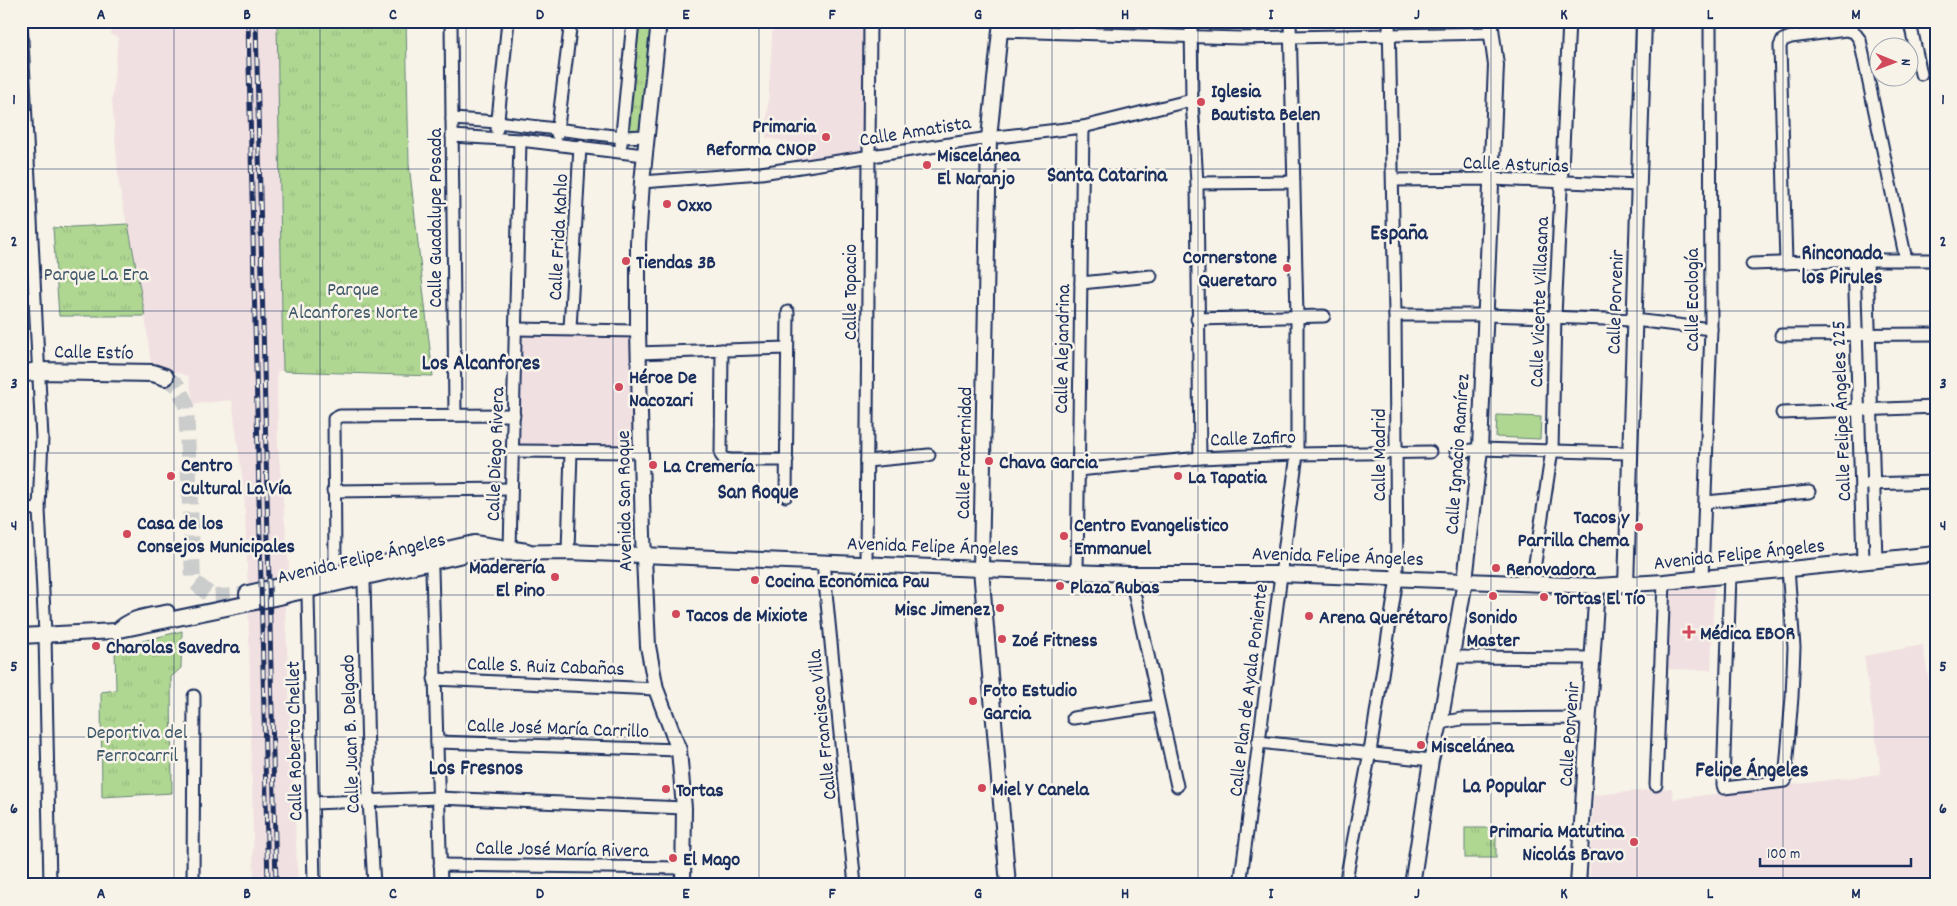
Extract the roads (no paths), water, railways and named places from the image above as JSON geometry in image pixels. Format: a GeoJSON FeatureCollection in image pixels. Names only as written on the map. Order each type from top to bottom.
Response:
{"type":"FeatureCollection","features":[{"type":"Feature","properties":{"kind":"main road","name":"Calle Estío"},"geometry":{"type":"LineString","coordinates":[[21,374],[38,371],[153,373],[165,377]]}},
{"type":"Feature","properties":{"kind":"main road","name":"Avenida Felipe Ángeles"},"geometry":{"type":"LineString","coordinates":[[248,594],[474,544],[527,552]]}},
{"type":"Feature","properties":{"kind":"street"},"geometry":{"type":"LineString","coordinates":[[21,21],[25,190],[42,438],[39,509],[45,634],[50,885]]}},
{"type":"Feature","properties":{"kind":"street","name":"Calle Guadalupe Posada"},"geometry":{"type":"LineString","coordinates":[[451,21],[455,414]]}},
{"type":"Feature","properties":{"kind":"street"},"geometry":{"type":"LineString","coordinates":[[495,138],[508,21]]}},
{"type":"Feature","properties":{"kind":"street"},"geometry":{"type":"LineString","coordinates":[[556,144],[571,21]]}},
{"type":"Feature","properties":{"kind":"street"},"geometry":{"type":"LineString","coordinates":[[620,151],[633,21]]}},
{"type":"Feature","properties":{"kind":"street","name":"Avenida San Roque"},"geometry":{"type":"LineString","coordinates":[[659,21],[644,155],[638,243],[638,353],[642,452],[643,556],[648,646],[656,688],[679,750],[684,808],[683,885]]}},
{"type":"Feature","properties":{"kind":"street","name":"Calle Topacio"},"geometry":{"type":"LineString","coordinates":[[866,564],[870,21]]}},
{"type":"Feature","properties":{"kind":"street"},"geometry":{"type":"LineString","coordinates":[[1191,21],[1192,100],[1197,184],[1200,458]]}},
{"type":"Feature","properties":{"kind":"street","name":"Calle Plan de Ayala Poniente"},"geometry":{"type":"LineString","coordinates":[[1240,885],[1297,454],[1297,316],[1290,21]]}},
{"type":"Feature","properties":{"kind":"street","name":"Calle Madrid"},"geometry":{"type":"LineString","coordinates":[[1345,885],[1370,752],[1398,578],[1389,21]]}},
{"type":"Feature","properties":{"kind":"street","name":"Calle Vicente Villasana"},"geometry":{"type":"LineString","coordinates":[[1532,583],[1552,450],[1555,316],[1569,21]]}},
{"type":"Feature","properties":{"kind":"street","name":"Calle Porvenir"},"geometry":{"type":"LineString","coordinates":[[1626,585],[1644,21]]}},
{"type":"Feature","properties":{"kind":"street","name":"Calle Ecología"},"geometry":{"type":"LineString","coordinates":[[1702,578],[1706,502],[1710,329],[1710,21]]}},
{"type":"Feature","properties":{"kind":"street"},"geometry":{"type":"LineString","coordinates":[[1916,22],[1922,74]]}},
{"type":"Feature","properties":{"kind":"street"},"geometry":{"type":"LineString","coordinates":[[1000,26],[1190,36],[1290,38],[1390,36],[1491,27]]}},
{"type":"Feature","properties":{"kind":"street","name":"Calle Fraternidad"},"geometry":{"type":"LineString","coordinates":[[1000,26],[989,138],[981,569],[1008,885]]}},
{"type":"Feature","properties":{"kind":"street","name":"Calle Ignacio Ramírez"},"geometry":{"type":"LineString","coordinates":[[1412,885],[1431,760],[1453,657],[1465,581],[1480,449],[1496,65],[1491,27]]}},
{"type":"Feature","properties":{"kind":"street"},"geometry":{"type":"LineString","coordinates":[[1786,263],[1780,46],[1782,40],[1791,37],[1846,30],[1854,32],[1860,40],[1906,260]]}},
{"type":"Feature","properties":{"kind":"street","name":"Calle Amatista"},"geometry":{"type":"LineString","coordinates":[[642,182],[761,173],[989,138],[1083,127],[1192,100]]}},
{"type":"Feature","properties":{"kind":"street"},"geometry":{"type":"LineString","coordinates":[[452,119],[498,122],[622,137],[646,136]]}},
{"type":"Feature","properties":{"kind":"street","name":"Calle Alejandrina"},"geometry":{"type":"LineString","coordinates":[[1077,572],[1083,127]]}},
{"type":"Feature","properties":{"kind":"street"},"geometry":{"type":"LineString","coordinates":[[452,136],[520,140],[644,155]]}},
{"type":"Feature","properties":{"kind":"street","name":"Calle Diego Rivera"},"geometry":{"type":"LineString","coordinates":[[510,549],[520,140]]}},
{"type":"Feature","properties":{"kind":"street","name":"Calle Frida Kahlo"},"geometry":{"type":"LineString","coordinates":[[570,329],[580,146]]}},
{"type":"Feature","properties":{"kind":"street","name":"Calle Asturias"},"geometry":{"type":"LineString","coordinates":[[1393,180],[1492,180],[1639,186]]}},
{"type":"Feature","properties":{"kind":"street"},"geometry":{"type":"LineString","coordinates":[[1197,184],[1293,182]]}},
{"type":"Feature","properties":{"kind":"street"},"geometry":{"type":"LineString","coordinates":[[1752,264],[1854,260],[1936,260]]}},
{"type":"Feature","properties":{"kind":"street","name":"Calle Felipe Ángeles 225"},"geometry":{"type":"LineString","coordinates":[[1854,260],[1861,484],[1870,561]]}},
{"type":"Feature","properties":{"kind":"street","name":"Calle Felipe Ángeles 225"},"geometry":{"type":"LineString","coordinates":[[1867,260],[1874,484],[1870,561]]}},
{"type":"Feature","properties":{"kind":"street"},"geometry":{"type":"LineString","coordinates":[[1081,283],[1151,276]]}},
{"type":"Feature","properties":{"kind":"street"},"geometry":{"type":"LineString","coordinates":[[786,496],[788,312]]}},
{"type":"Feature","properties":{"kind":"street"},"geometry":{"type":"LineString","coordinates":[[1395,315],[1555,316],[1634,320],[1710,329]]}},
{"type":"Feature","properties":{"kind":"street"},"geometry":{"type":"LineString","coordinates":[[1197,319],[1324,316]]}},
{"type":"Feature","properties":{"kind":"street"},"geometry":{"type":"LineString","coordinates":[[516,329],[638,330]]}},
{"type":"Feature","properties":{"kind":"street"},"geometry":{"type":"LineString","coordinates":[[1781,335],[1936,334]]}},
{"type":"Feature","properties":{"kind":"street"},"geometry":{"type":"LineString","coordinates":[[638,353],[787,348]]}},
{"type":"Feature","properties":{"kind":"street"},"geometry":{"type":"LineString","coordinates":[[722,350],[721,455],[724,459],[787,460]]}},
{"type":"Feature","properties":{"kind":"street"},"geometry":{"type":"LineString","coordinates":[[1782,413],[1936,407]]}},
{"type":"Feature","properties":{"kind":"street"},"geometry":{"type":"LineString","coordinates":[[335,561],[333,491],[334,419],[340,416],[514,415]]}},
{"type":"Feature","properties":{"kind":"street"},"geometry":{"type":"LineString","coordinates":[[1456,452],[1480,449],[1629,453]]}},
{"type":"Feature","properties":{"kind":"street"},"geometry":{"type":"LineString","coordinates":[[512,450],[642,452]]}},
{"type":"Feature","properties":{"kind":"street"},"geometry":{"type":"LineString","coordinates":[[568,552],[571,451]]}},
{"type":"Feature","properties":{"kind":"street","name":"Calle Zafiro"},"geometry":{"type":"LineString","coordinates":[[1078,470],[1200,458],[1430,452]]}},
{"type":"Feature","properties":{"kind":"street"},"geometry":{"type":"LineString","coordinates":[[867,461],[929,455]]}},
{"type":"Feature","properties":{"kind":"street"},"geometry":{"type":"LineString","coordinates":[[1861,484],[1936,482]]}},
{"type":"Feature","properties":{"kind":"street"},"geometry":{"type":"LineString","coordinates":[[333,491],[511,489]]}},
{"type":"Feature","properties":{"kind":"street"},"geometry":{"type":"LineString","coordinates":[[1706,502],[1809,492]]}},
{"type":"Feature","properties":{"kind":"street"},"geometry":{"type":"LineString","coordinates":[[21,508],[39,509]]}},
{"type":"Feature","properties":{"kind":"street","name":"Avenida Felipe Ángeles"},"geometry":{"type":"LineString","coordinates":[[21,636],[115,631],[285,596],[472,554],[568,552],[1130,574],[1281,574],[1598,586],[1664,582],[1936,554]]}},
{"type":"Feature","properties":{"kind":"street","name":"Calle Francisco Villa"},"geometry":{"type":"LineString","coordinates":[[823,562],[855,885]]}},
{"type":"Feature","properties":{"kind":"street"},"geometry":{"type":"LineString","coordinates":[[1730,575],[1724,788],[1785,781],[1794,647],[1788,569]]}},
{"type":"Feature","properties":{"kind":"street"},"geometry":{"type":"LineString","coordinates":[[432,570],[441,885]]}},
{"type":"Feature","properties":{"kind":"street"},"geometry":{"type":"LineString","coordinates":[[1130,574],[1177,786]]}},
{"type":"Feature","properties":{"kind":"street","name":"Calle Juan B. Delgado"},"geometry":{"type":"LineString","coordinates":[[364,582],[369,800],[374,885]]}},
{"type":"Feature","properties":{"kind":"street"},"geometry":{"type":"LineString","coordinates":[[1656,785],[1664,582]]}},
{"type":"Feature","properties":{"kind":"street","name":"Calle Porvenir"},"geometry":{"type":"LineString","coordinates":[[1578,885],[1598,586]]}},
{"type":"Feature","properties":{"kind":"street","name":"Calle Roberto Chellet"},"geometry":{"type":"LineString","coordinates":[[308,595],[314,885]]}},
{"type":"Feature","properties":{"kind":"street"},"geometry":{"type":"LineString","coordinates":[[115,631],[122,623],[132,617],[168,611]]}},
{"type":"Feature","properties":{"kind":"street"},"geometry":{"type":"LineString","coordinates":[[1453,657],[1593,658]]}},
{"type":"Feature","properties":{"kind":"street","name":"Calle S. Ruiz Cabañas"},"geometry":{"type":"LineString","coordinates":[[434,679],[656,688]]}},
{"type":"Feature","properties":{"kind":"street"},"geometry":{"type":"LineString","coordinates":[[193,885],[194,696]]}},
{"type":"Feature","properties":{"kind":"street"},"geometry":{"type":"LineString","coordinates":[[1073,718],[1158,706]]}},
{"type":"Feature","properties":{"kind":"street"},"geometry":{"type":"LineString","coordinates":[[1440,723],[1462,719],[1588,718]]}},
{"type":"Feature","properties":{"kind":"street","name":"Calle José María Carrillo"},"geometry":{"type":"LineString","coordinates":[[436,742],[679,750]]}},
{"type":"Feature","properties":{"kind":"street"},"geometry":{"type":"LineString","coordinates":[[1258,742],[1370,752],[1431,760]]}},
{"type":"Feature","properties":{"kind":"street"},"geometry":{"type":"LineString","coordinates":[[313,802],[438,798],[684,808]]}},
{"type":"Feature","properties":{"kind":"street","name":"Calle José María Rivera"},"geometry":{"type":"LineString","coordinates":[[440,865],[684,868]]}},
{"type":"Feature","properties":{"kind":"tunnel"},"geometry":{"type":"LineString","coordinates":[[165,377],[177,385],[186,404],[193,581],[213,597],[248,594]]}},
{"type":"Feature","properties":{"kind":"railway"},"geometry":{"type":"LineString","coordinates":[[248,21],[268,885]]}},
{"type":"Feature","properties":{"kind":"railway"},"geometry":{"type":"LineString","coordinates":[[256,21],[276,885]]}},
{"type":"Feature","properties":{"kind":"place","name":"Iglesia Bautista Belen"},"geometry":{"type":"Point","coordinates":[1201,102]}},
{"type":"Feature","properties":{"kind":"place","name":"Primaria Reforma CNOP"},"geometry":{"type":"Point","coordinates":[826,137]}},
{"type":"Feature","properties":{"kind":"place","name":"Miscelánea El Naranjo"},"geometry":{"type":"Point","coordinates":[927,165]}},
{"type":"Feature","properties":{"kind":"place","name":"Oxxo"},"geometry":{"type":"Point","coordinates":[667,204]}},
{"type":"Feature","properties":{"kind":"place","name":"Tiendas 3B"},"geometry":{"type":"Point","coordinates":[626,261]}},
{"type":"Feature","properties":{"kind":"place","name":"Cornerstone Queretaro"},"geometry":{"type":"Point","coordinates":[1287,268]}},
{"type":"Feature","properties":{"kind":"place","name":"Héroe De Nacozari"},"geometry":{"type":"Point","coordinates":[619,387]}},
{"type":"Feature","properties":{"kind":"place","name":"Chava Garcia"},"geometry":{"type":"Point","coordinates":[989,461]}},
{"type":"Feature","properties":{"kind":"place","name":"La Cremería"},"geometry":{"type":"Point","coordinates":[653,465]}},
{"type":"Feature","properties":{"kind":"place","name":"Centro Cultural La Vía"},"geometry":{"type":"Point","coordinates":[171,476]}},
{"type":"Feature","properties":{"kind":"place","name":"La Tapatia"},"geometry":{"type":"Point","coordinates":[1178,476]}},
{"type":"Feature","properties":{"kind":"place","name":"Tacos y Parrilla Chema"},"geometry":{"type":"Point","coordinates":[1639,527]}},
{"type":"Feature","properties":{"kind":"place","name":"Casa de los Consejos Municipales"},"geometry":{"type":"Point","coordinates":[127,534]}},
{"type":"Feature","properties":{"kind":"place","name":"Centro Evangelistico Emmanuel"},"geometry":{"type":"Point","coordinates":[1064,536]}},
{"type":"Feature","properties":{"kind":"place","name":"Renovadora"},"geometry":{"type":"Point","coordinates":[1496,568]}},
{"type":"Feature","properties":{"kind":"place","name":"Maderería El Pino"},"geometry":{"type":"Point","coordinates":[555,577]}},
{"type":"Feature","properties":{"kind":"place","name":"Cocina Económica Pau"},"geometry":{"type":"Point","coordinates":[755,580]}},
{"type":"Feature","properties":{"kind":"place","name":"Plaza Rubas"},"geometry":{"type":"Point","coordinates":[1060,586]}},
{"type":"Feature","properties":{"kind":"place","name":"Sonido Master"},"geometry":{"type":"Point","coordinates":[1493,596]}},
{"type":"Feature","properties":{"kind":"place","name":"Tortas El Tío"},"geometry":{"type":"Point","coordinates":[1544,597]}},
{"type":"Feature","properties":{"kind":"place","name":"Misc Jimenez"},"geometry":{"type":"Point","coordinates":[1000,608]}},
{"type":"Feature","properties":{"kind":"place","name":"Tacos de Mixiote"},"geometry":{"type":"Point","coordinates":[676,614]}},
{"type":"Feature","properties":{"kind":"place","name":"Arena Querétaro"},"geometry":{"type":"Point","coordinates":[1309,616]}},
{"type":"Feature","properties":{"kind":"place","name":"Médica EBOR"},"geometry":{"type":"Point","coordinates":[1689,632]}},
{"type":"Feature","properties":{"kind":"place","name":"Zoé Fitness"},"geometry":{"type":"Point","coordinates":[1002,639]}},
{"type":"Feature","properties":{"kind":"place","name":"Charolas Savedra"},"geometry":{"type":"Point","coordinates":[96,646]}},
{"type":"Feature","properties":{"kind":"place","name":"Foto Estudio Garcia"},"geometry":{"type":"Point","coordinates":[973,701]}},
{"type":"Feature","properties":{"kind":"place","name":"Miscelánea"},"geometry":{"type":"Point","coordinates":[1421,745]}},
{"type":"Feature","properties":{"kind":"place","name":"Miel Y Canela"},"geometry":{"type":"Point","coordinates":[982,788]}},
{"type":"Feature","properties":{"kind":"place","name":"Tortas"},"geometry":{"type":"Point","coordinates":[666,789]}},
{"type":"Feature","properties":{"kind":"place","name":"Primaria Matutina Nicolás Bravo"},"geometry":{"type":"Point","coordinates":[1634,842]}},
{"type":"Feature","properties":{"kind":"place","name":"El Mago"},"geometry":{"type":"Point","coordinates":[673,858]}},
{"type":"Feature","properties":{"kind":"district","name":"Santa Catarina"},"geometry":{"type":"Point","coordinates":[1107,174]}},
{"type":"Feature","properties":{"kind":"district","name":"España"},"geometry":{"type":"Point","coordinates":[1399,232]}},
{"type":"Feature","properties":{"kind":"district","name":"Rinconada los Pirules"},"geometry":{"type":"Point","coordinates":[1842,264]}},
{"type":"Feature","properties":{"kind":"district","name":"Los Alcanfores"},"geometry":{"type":"Point","coordinates":[481,362]}},
{"type":"Feature","properties":{"kind":"district","name":"San Roque"},"geometry":{"type":"Point","coordinates":[758,491]}},
{"type":"Feature","properties":{"kind":"district","name":"Los Fresnos"},"geometry":{"type":"Point","coordinates":[476,767]}},
{"type":"Feature","properties":{"kind":"district","name":"Felipe Ángeles"},"geometry":{"type":"Point","coordinates":[1752,769]}},
{"type":"Feature","properties":{"kind":"district","name":"La Popular"},"geometry":{"type":"Point","coordinates":[1504,785]}},
{"type":"Feature","properties":{"kind":"park label","name":"Parque La Era"},"geometry":{"type":"Point","coordinates":[96,273]}},
{"type":"Feature","properties":{"kind":"park label","name":"Parque Alcanfores Norte"},"geometry":{"type":"Point","coordinates":[353,300]}},
{"type":"Feature","properties":{"kind":"park label","name":"Deportiva del Ferrocarril"},"geometry":{"type":"Point","coordinates":[137,742]}}]}
